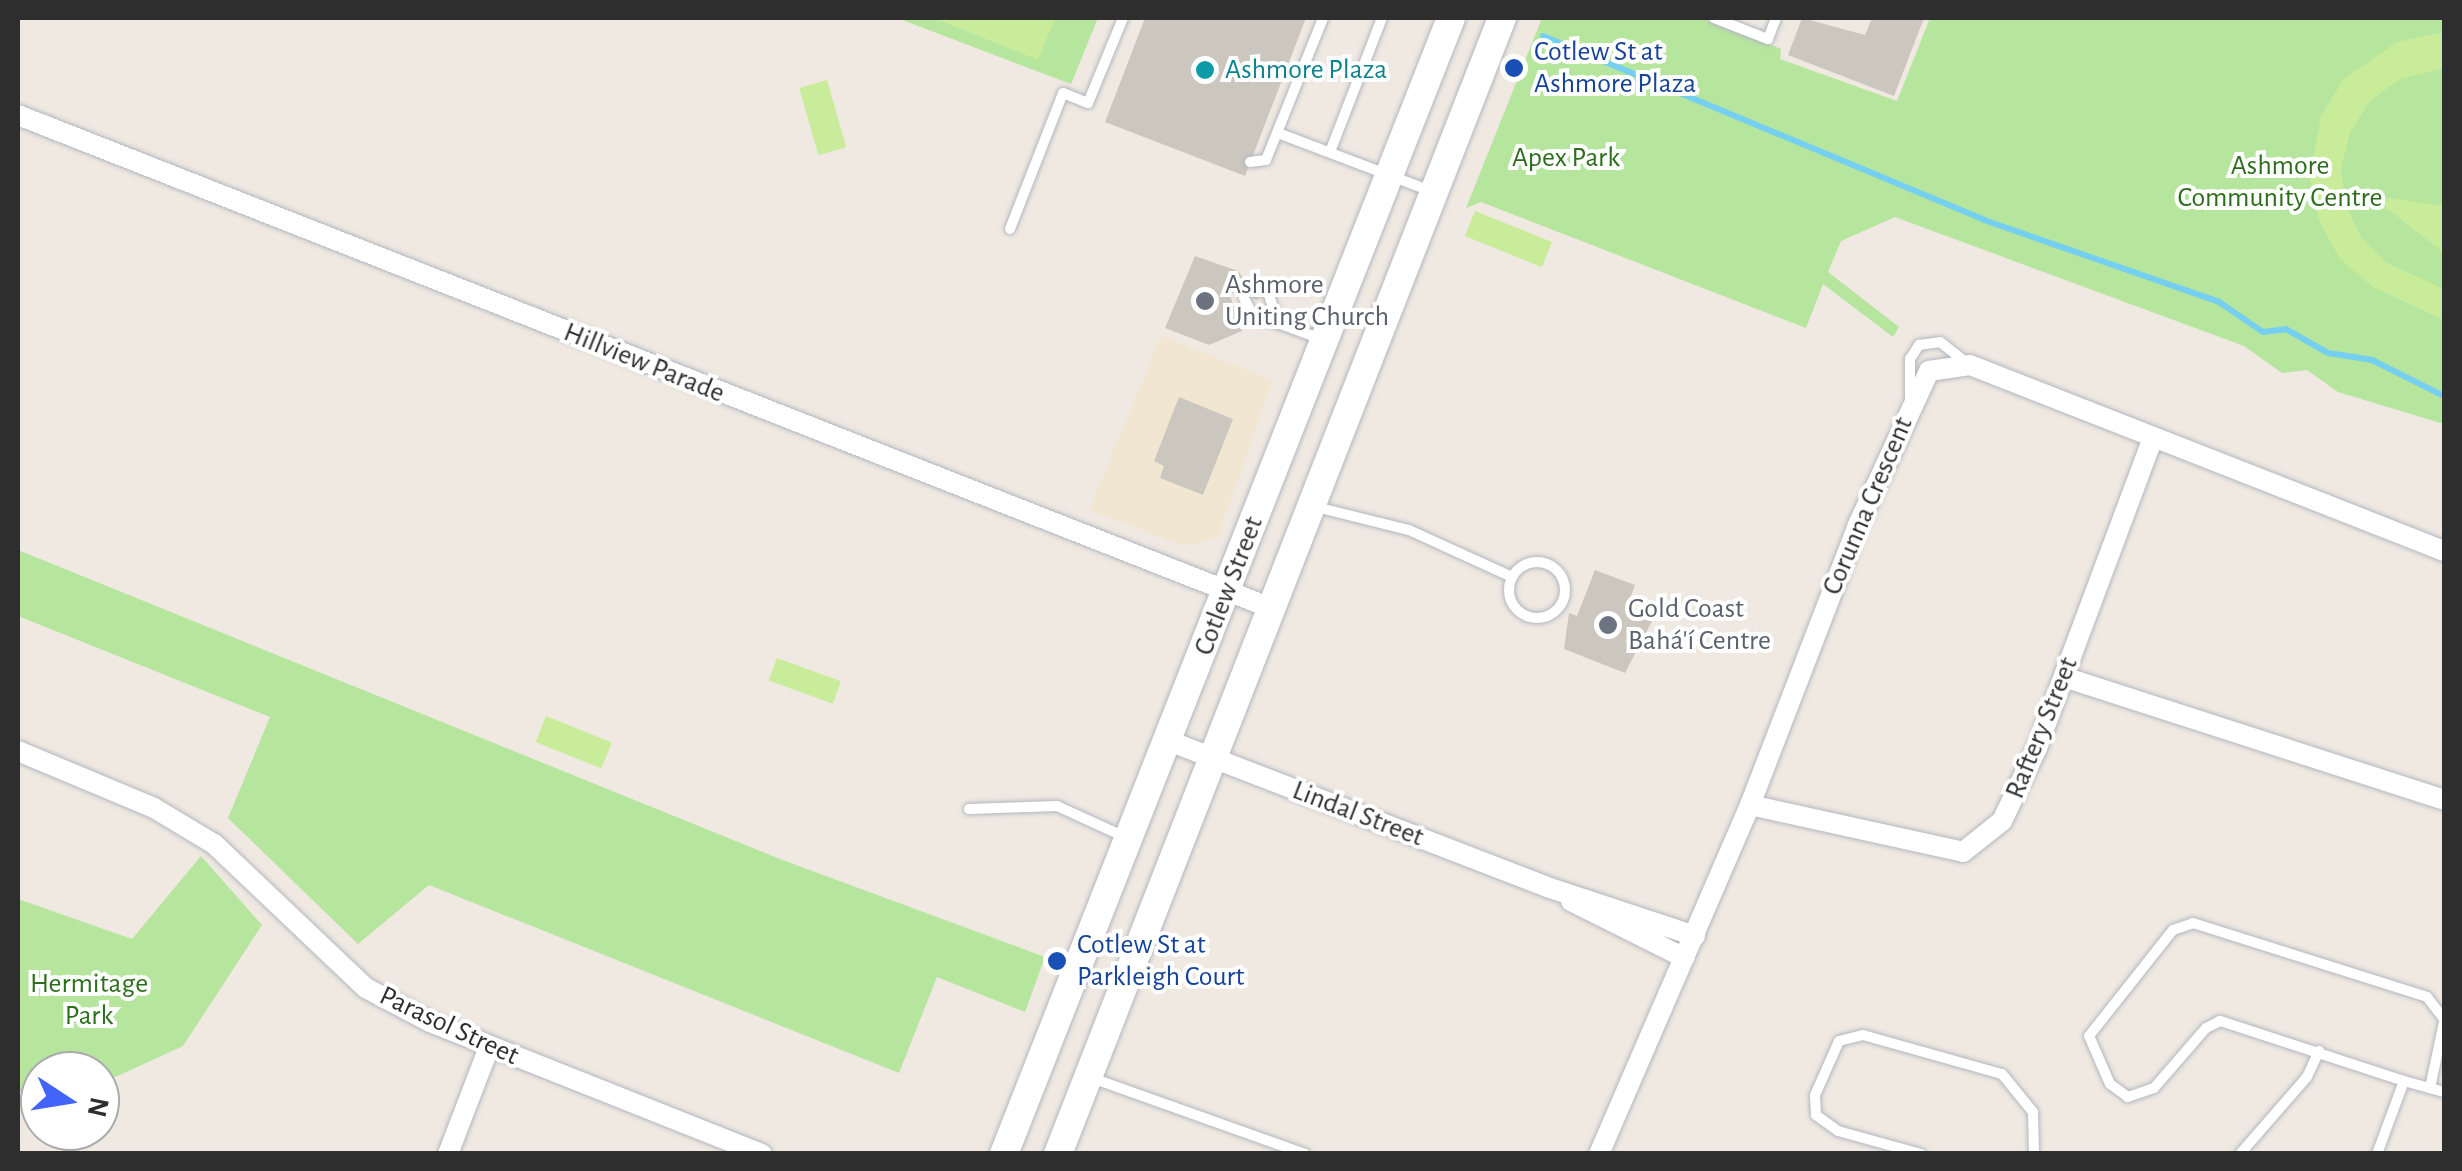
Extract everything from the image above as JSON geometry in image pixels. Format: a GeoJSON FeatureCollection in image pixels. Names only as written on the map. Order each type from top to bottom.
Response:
{"type":"FeatureCollection","features":[{"type":"Feature","properties":{"kind":"main road","name":"Cotlew Street"},"geometry":{"type":"LineString","coordinates":[[1004,1154],[1451,18]]}},
{"type":"Feature","properties":{"kind":"main road","name":"Cotlew Street"},"geometry":{"type":"LineString","coordinates":[[1058,1154],[1502,18]]}},
{"type":"Feature","properties":{"kind":"street","name":"Hillview Parade"},"geometry":{"type":"LineString","coordinates":[[18,114],[1272,608]]}},
{"type":"Feature","properties":{"kind":"street","name":"Corunna Crescent"},"geometry":{"type":"LineString","coordinates":[[1600,1154],[1750,805],[1911,404],[1936,366],[1970,365],[2444,552]]}},
{"type":"Feature","properties":{"kind":"street","name":"Raftery Street"},"geometry":{"type":"LineString","coordinates":[[1750,805],[1963,852],[2002,821],[2064,677],[2153,438]]}},
{"type":"Feature","properties":{"kind":"street"},"geometry":{"type":"LineString","coordinates":[[2064,677],[2444,800]]}},
{"type":"Feature","properties":{"kind":"street","name":"Lindal Street"},"geometry":{"type":"LineString","coordinates":[[1169,741],[1547,887],[1695,936]]}},
{"type":"Feature","properties":{"kind":"street","name":"Parasol Street"},"geometry":{"type":"LineString","coordinates":[[18,752],[154,808],[214,844],[366,988],[489,1047],[762,1154]]}},
{"type":"Feature","properties":{"kind":"street","name":"Lindal Street"},"geometry":{"type":"LineString","coordinates":[[1547,887],[1685,958]]}},
{"type":"Feature","properties":{"kind":"street"},"geometry":{"type":"LineString","coordinates":[[448,1154],[489,1047]]}},
{"type":"Feature","properties":{"kind":"lane"},"geometry":{"type":"LineString","coordinates":[[1010,229],[1063,93],[1088,103],[1123,18]]}},
{"type":"Feature","properties":{"kind":"lane"},"geometry":{"type":"LineString","coordinates":[[1250,162],[1266,160],[1323,18]]}},
{"type":"Feature","properties":{"kind":"lane"},"geometry":{"type":"LineString","coordinates":[[1330,152],[1382,18]]}},
{"type":"Feature","properties":{"kind":"lane"},"geometry":{"type":"LineString","coordinates":[[1714,18],[1768,39],[1776,18]]}},
{"type":"Feature","properties":{"kind":"lane"},"geometry":{"type":"LineString","coordinates":[[1278,133],[1433,191]]}},
{"type":"Feature","properties":{"kind":"lane"},"geometry":{"type":"LineString","coordinates":[[1278,322],[1268,292],[1247,293],[1254,316],[1324,341]]}},
{"type":"Feature","properties":{"kind":"lane"},"geometry":{"type":"LineString","coordinates":[[1311,506],[1409,530],[1512,576]]}},
{"type":"Feature","properties":{"kind":"lane"},"geometry":{"type":"LineString","coordinates":[[1526,564],[1550,565],[1564,584],[1562,604],[1546,617],[1523,615],[1509,594],[1512,576],[1526,564]]}},
{"type":"Feature","properties":{"kind":"lane"},"geometry":{"type":"LineString","coordinates":[[969,809],[1057,806],[1128,839]]}},
{"type":"Feature","properties":{"kind":"lane"},"geometry":{"type":"LineString","coordinates":[[2430,1088],[2444,1021],[2426,998],[2194,923],[2172,930],[2089,1036],[2110,1084],[2128,1097],[2154,1088],[2215,1022],[2234,1022],[2404,1081],[2444,1092]]}},
{"type":"Feature","properties":{"kind":"lane"},"geometry":{"type":"LineString","coordinates":[[1922,1154],[1838,1132],[1816,1115],[1815,1096],[1839,1041],[1863,1035],[2002,1074],[2033,1112],[2034,1154]]}},
{"type":"Feature","properties":{"kind":"lane"},"geometry":{"type":"LineString","coordinates":[[2240,1154],[2307,1077],[2319,1050]]}},
{"type":"Feature","properties":{"kind":"lane"},"geometry":{"type":"LineString","coordinates":[[1088,1076],[1305,1154]]}},
{"type":"Feature","properties":{"kind":"lane"},"geometry":{"type":"LineString","coordinates":[[2377,1154],[2404,1081]]}},
{"type":"Feature","properties":{"kind":"shaded area"},"geometry":{"type":"Polygon","coordinates":[[[1161,336],[1273,380],[1218,537],[1184,546],[1089,510],[1161,336]]]}},
{"type":"Feature","properties":{"kind":"green space"},"geometry":{"type":"Polygon","coordinates":[[[897,18],[1098,18],[1071,84],[897,18]]]}},
{"type":"Feature","properties":{"kind":"green space"},"geometry":{"type":"Polygon","coordinates":[[[934,18],[1055,18],[1038,60],[934,18]]]}},
{"type":"Feature","properties":{"kind":"green space","name":"Ashmore Community Centre"},"geometry":{"type":"Polygon","coordinates":[[[1542,18],[1701,18],[1781,49],[1780,59],[1897,101],[1930,18],[2444,18],[2444,424],[2338,392],[2307,370],[2282,373],[2244,346],[1895,217],[1841,241],[1828,272],[1899,327],[1893,337],[1823,284],[1806,328],[1481,202],[1466,208],[1542,18]]]}},
{"type":"Feature","properties":{"kind":"green space"},"geometry":{"type":"Polygon","coordinates":[[[2444,32],[2444,68],[2400,79],[2370,101],[2350,132],[2341,168],[2345,204],[2361,237],[2387,263],[2444,289],[2444,320],[2373,287],[2340,259],[2319,221],[2310,179],[2321,115],[2344,79],[2397,42],[2444,32]]]}},
{"type":"Feature","properties":{"kind":"green space"},"geometry":{"type":"Polygon","coordinates":[[[827,80],[846,147],[818,155],[799,88],[827,80]]]}},
{"type":"Feature","properties":{"kind":"green space"},"geometry":{"type":"Polygon","coordinates":[[[2382,197],[2444,206],[2444,253],[2380,203],[2382,197]]]}},
{"type":"Feature","properties":{"kind":"green space"},"geometry":{"type":"Polygon","coordinates":[[[1475,211],[1552,242],[1542,267],[1465,236],[1475,211]]]}},
{"type":"Feature","properties":{"kind":"green space"},"geometry":{"type":"Polygon","coordinates":[[[18,550],[780,859],[1045,957],[1025,1012],[937,977],[899,1073],[429,885],[358,944],[228,818],[270,717],[18,616],[18,550]]]}},
{"type":"Feature","properties":{"kind":"green space"},"geometry":{"type":"Polygon","coordinates":[[[777,658],[841,681],[833,704],[769,681],[777,658]]]}},
{"type":"Feature","properties":{"kind":"green space"},"geometry":{"type":"Polygon","coordinates":[[[546,716],[612,743],[601,769],[536,742],[546,716]]]}},
{"type":"Feature","properties":{"kind":"green space","name":"Hermitage Park"},"geometry":{"type":"Polygon","coordinates":[[[201,856],[262,925],[183,1046],[120,1075],[120,1051],[20,1051],[18,1091],[18,899],[132,939],[201,856]]]}},
{"type":"Feature","properties":{"kind":"building","name":"Ashmore Plaza"},"geometry":{"type":"Polygon","coordinates":[[[1145,18],[1306,18],[1245,176],[1105,122],[1145,18]]]}},
{"type":"Feature","properties":{"kind":"building"},"geometry":{"type":"Polygon","coordinates":[[[1802,18],[1865,35],[1872,18],[1924,18],[1894,96],[1788,55],[1802,18]]]}},
{"type":"Feature","properties":{"kind":"building","name":"Ashmore Uniting Church"},"geometry":{"type":"Polygon","coordinates":[[[1195,256],[1238,271],[1259,300],[1229,292],[1242,331],[1209,345],[1165,328],[1195,256]]]}},
{"type":"Feature","properties":{"kind":"building"},"geometry":{"type":"Polygon","coordinates":[[[1179,397],[1233,419],[1203,495],[1160,478],[1164,466],[1154,461],[1179,397]]]}},
{"type":"Feature","properties":{"kind":"building","name":"Gold Coast Bahá'í Centre"},"geometry":{"type":"Polygon","coordinates":[[[1595,570],[1635,585],[1626,609],[1653,619],[1625,673],[1564,649],[1569,613],[1577,616],[1595,570]]]}},
{"type":"Feature","properties":{"kind":"waterway"},"geometry":{"type":"LineString","coordinates":[[1543,36],[1984,220],[2219,302],[2263,332],[2286,329],[2328,353],[2372,360],[2444,396]]}},
{"type":"Feature","properties":{"kind":"place","name":"Cotlew St at Ashmore Plaza"},"geometry":{"type":"Point","coordinates":[1514,68]}},
{"type":"Feature","properties":{"kind":"place","name":"Ashmore Plaza"},"geometry":{"type":"Point","coordinates":[1205,70]}},
{"type":"Feature","properties":{"kind":"place","name":"Ashmore Uniting Church"},"geometry":{"type":"Point","coordinates":[1205,301]}},
{"type":"Feature","properties":{"kind":"place","name":"Gold Coast Bahá'í Centre"},"geometry":{"type":"Point","coordinates":[1608,625]}},
{"type":"Feature","properties":{"kind":"place","name":"Cotlew St at Parkleigh Court"},"geometry":{"type":"Point","coordinates":[1057,961]}},
{"type":"Feature","properties":{"kind":"park label","name":"Apex Park"},"geometry":{"type":"Point","coordinates":[1566,158]}}]}
